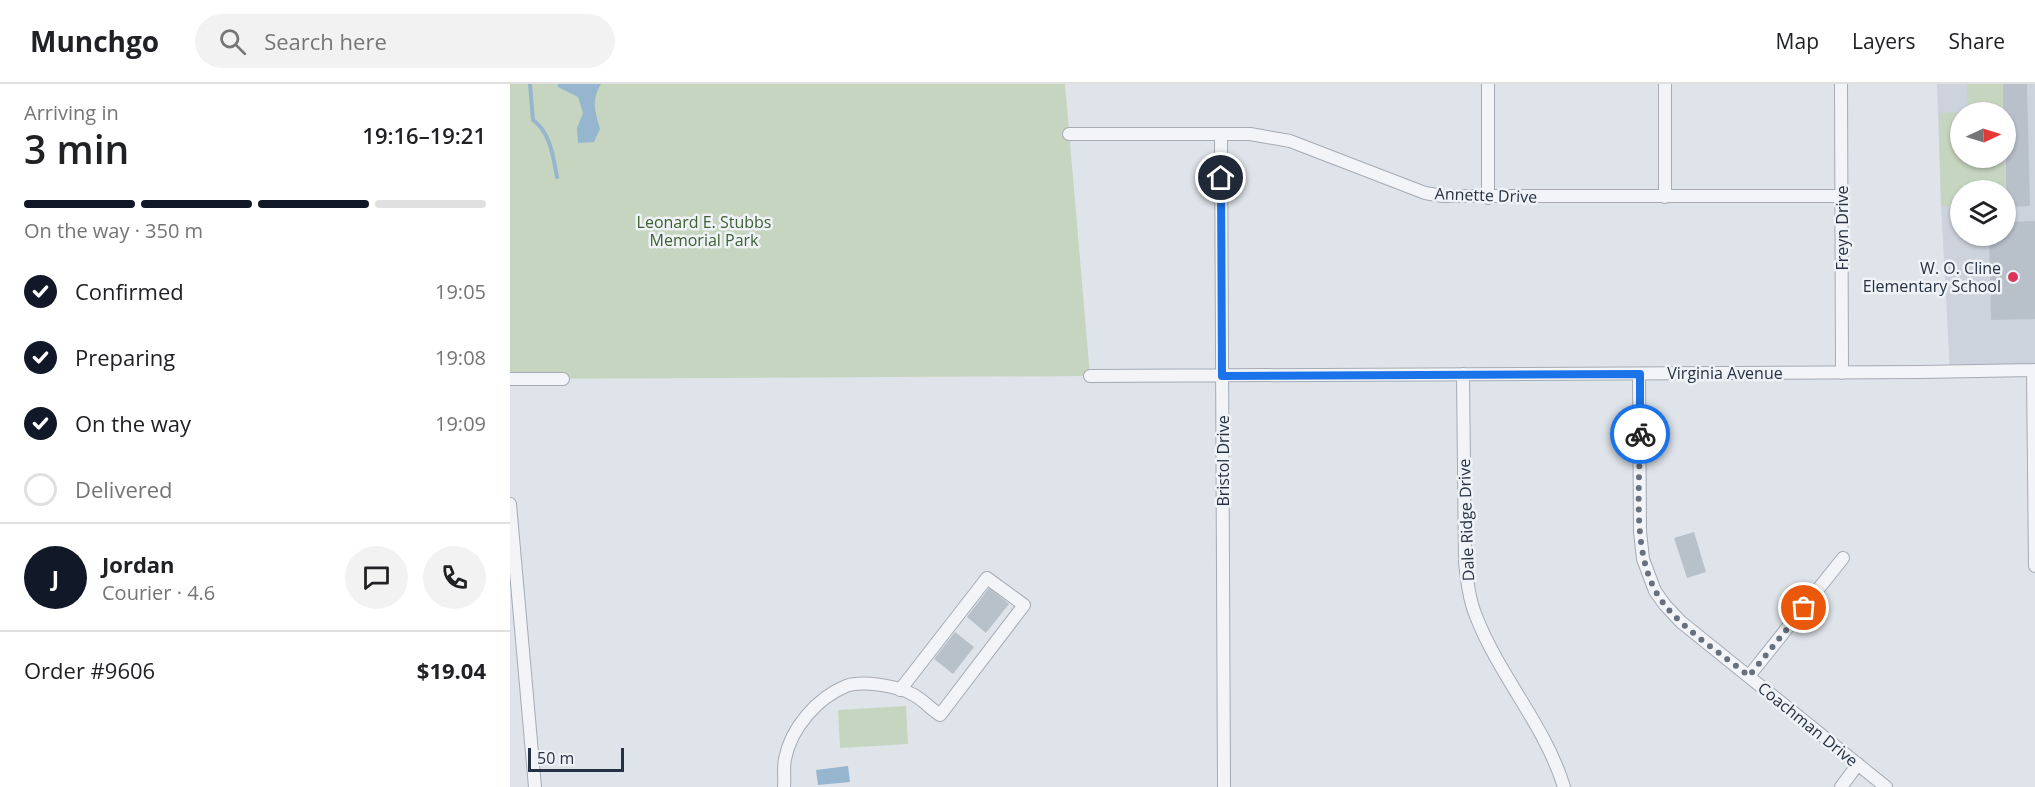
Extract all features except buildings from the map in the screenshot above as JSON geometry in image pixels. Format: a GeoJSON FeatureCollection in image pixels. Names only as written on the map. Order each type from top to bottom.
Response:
{"type":"FeatureCollection","features":[{"type":"Feature","properties":{"kind":"street"},"geometry":{"type":"LineString","coordinates":[[1488,84],[1488,198]]}},
{"type":"Feature","properties":{"kind":"street"},"geometry":{"type":"LineString","coordinates":[[1665,84],[1665,197]]}},
{"type":"Feature","properties":{"kind":"street","name":"Freyn Drive"},"geometry":{"type":"LineString","coordinates":[[1841,84],[1842,373]]}},
{"type":"Feature","properties":{"kind":"street","name":"Annette Drive"},"geometry":{"type":"LineString","coordinates":[[1070,134],[1250,134],[1274,137],[1290,141],[1425,193],[1443,196],[1488,198],[1842,196]]}},
{"type":"Feature","properties":{"kind":"street","name":"Bristol Drive"},"geometry":{"type":"LineString","coordinates":[[1221,134],[1224,787]]}},
{"type":"Feature","properties":{"kind":"street"},"geometry":{"type":"LineString","coordinates":[[2034,370],[2035,566]]}},
{"type":"Feature","properties":{"kind":"street","name":"Virginia Avenue"},"geometry":{"type":"LineString","coordinates":[[1090,376],[2034,370]]}},
{"type":"Feature","properties":{"kind":"street","name":"Dale Ridge Drive"},"geometry":{"type":"LineString","coordinates":[[1463,374],[1465,562],[1468,587],[1482,630],[1550,752],[1564,787]]}},
{"type":"Feature","properties":{"kind":"street","name":"Coachman Drive"},"geometry":{"type":"LineString","coordinates":[[1640,374],[1640,532],[1647,573],[1665,605],[1681,622],[1886,787]]}},
{"type":"Feature","properties":{"kind":"street"},"geometry":{"type":"LineString","coordinates":[[510,379],[563,379]]}},
{"type":"Feature","properties":{"kind":"street"},"geometry":{"type":"LineString","coordinates":[[510,504],[535,787]]}},
{"type":"Feature","properties":{"kind":"street"},"geometry":{"type":"LineString","coordinates":[[1749,676],[1843,558]]}},
{"type":"Feature","properties":{"kind":"street"},"geometry":{"type":"LineString","coordinates":[[784,787],[785,759],[796,729],[818,702],[847,685],[879,684],[913,694],[940,715],[1023,605],[987,578],[900,690]]}},
{"type":"Feature","properties":{"kind":"street"},"geometry":{"type":"LineString","coordinates":[[1841,787],[1858,764]]}},
{"type":"Feature","properties":{"kind":"shaded area"},"geometry":{"type":"Polygon","coordinates":[[[1937,84],[2035,84],[2035,370],[1950,372],[1937,84]]]}},
{"type":"Feature","properties":{"kind":"green space","name":"Leonard E. Stubbs Memorial Park"},"geometry":{"type":"Polygon","coordinates":[[[510,84],[1065,84],[1090,376],[510,379],[510,84]]]}},
{"type":"Feature","properties":{"kind":"green space"},"geometry":{"type":"Polygon","coordinates":[[[1967,84],[2003,84],[2003,102],[1968,102],[1967,84]]]}},
{"type":"Feature","properties":{"kind":"green space"},"geometry":{"type":"Polygon","coordinates":[[[1950,112],[1950,168],[2004,168],[2005,180],[1950,180],[1950,206],[1941,206],[1939,113],[1950,112]]]}},
{"type":"Feature","properties":{"kind":"green space"},"geometry":{"type":"Polygon","coordinates":[[[906,706],[908,744],[840,748],[838,710],[906,706]]]}},
{"type":"Feature","properties":{"kind":"water"},"geometry":{"type":"Polygon","coordinates":[[[558,84],[601,84],[595,101],[600,129],[594,142],[578,143],[577,128],[583,113],[578,97],[558,87],[558,84]]]}},
{"type":"Feature","properties":{"kind":"water"},"geometry":{"type":"Polygon","coordinates":[[[848,766],[850,782],[818,785],[816,770],[848,766]]]}},
{"type":"Feature","properties":{"kind":"waterway"},"geometry":{"type":"LineString","coordinates":[[530,84],[533,120],[547,138],[557,177]]}},
{"type":"Feature","properties":{"kind":"way so far"},"geometry":{"type":"LineString","coordinates":[[1640,434],[1640,532],[1643,559],[1655,591],[1681,622],[1749,676],[1804,608]]}},
{"type":"Feature","properties":{"kind":"place","name":"W. O. Cline Elementary School"},"geometry":{"type":"Point","coordinates":[2013,277]}},
{"type":"Feature","properties":{"kind":"route"},"geometry":{"type":"LineString","coordinates":[[1221,178],[1222,376],[1640,374],[1640,434]]}}]}
